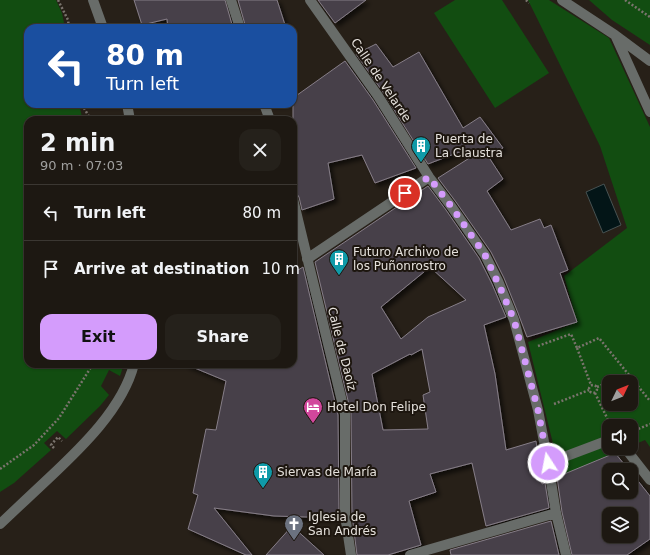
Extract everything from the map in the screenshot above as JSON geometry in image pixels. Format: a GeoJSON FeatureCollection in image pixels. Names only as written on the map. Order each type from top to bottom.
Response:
{"type":"FeatureCollection","features":[{"type":"Feature","properties":{"kind":"street"},"geometry":{"type":"LineString","coordinates":[[93,0],[102,24]]}},
{"type":"Feature","properties":{"kind":"street"},"geometry":{"type":"LineString","coordinates":[[231,0],[239,24]]}},
{"type":"Feature","properties":{"kind":"street","name":"Calle de Velarde"},"geometry":{"type":"LineString","coordinates":[[310,0],[378,96],[429,177],[485,255],[498,281],[514,320],[538,410],[556,513],[566,555]]}},
{"type":"Feature","properties":{"kind":"street"},"geometry":{"type":"LineString","coordinates":[[562,0],[615,35],[650,61]]}},
{"type":"Feature","properties":{"kind":"street"},"geometry":{"type":"LineString","coordinates":[[615,35],[650,112]]}},
{"type":"Feature","properties":{"kind":"street"},"geometry":{"type":"LineString","coordinates":[[307,259],[429,177]]}},
{"type":"Feature","properties":{"kind":"street","name":"Calle de Daoíz"},"geometry":{"type":"LineString","coordinates":[[297,216],[345,414],[345,515],[351,555]]}},
{"type":"Feature","properties":{"kind":"street"},"geometry":{"type":"LineString","coordinates":[[0,524],[93,433],[112,409],[125,389],[133,368]]}},
{"type":"Feature","properties":{"kind":"street"},"geometry":{"type":"LineString","coordinates":[[548,463],[602,443]]}},
{"type":"Feature","properties":{"kind":"street"},"geometry":{"type":"LineString","coordinates":[[630,455],[650,480]]}},
{"type":"Feature","properties":{"kind":"street"},"geometry":{"type":"LineString","coordinates":[[410,555],[556,513]]}},
{"type":"Feature","properties":{"kind":"path"},"geometry":{"type":"LineString","coordinates":[[58,0],[68,24]]}},
{"type":"Feature","properties":{"kind":"path"},"geometry":{"type":"LineString","coordinates":[[526,0],[529,3]]}},
{"type":"Feature","properties":{"kind":"path"},"geometry":{"type":"LineString","coordinates":[[625,0],[650,17]]}},
{"type":"Feature","properties":{"kind":"path"},"geometry":{"type":"LineString","coordinates":[[522,351],[571,334],[591,385],[589,390],[538,410]]}},
{"type":"Feature","properties":{"kind":"path"},"geometry":{"type":"LineString","coordinates":[[577,348],[599,338],[650,401]]}},
{"type":"Feature","properties":{"kind":"path"},"geometry":{"type":"LineString","coordinates":[[0,469],[34,445],[59,418],[90,368]]}},
{"type":"Feature","properties":{"kind":"path"},"geometry":{"type":"LineString","coordinates":[[591,385],[595,385],[597,387],[602,385]]}},
{"type":"Feature","properties":{"kind":"path"},"geometry":{"type":"LineString","coordinates":[[595,393],[597,391],[597,387]]}},
{"type":"Feature","properties":{"kind":"path"},"geometry":{"type":"LineString","coordinates":[[589,390],[592,393],[595,393],[608,419]]}},
{"type":"Feature","properties":{"kind":"path"},"geometry":{"type":"LineString","coordinates":[[638,429],[650,424]]}},
{"type":"Feature","properties":{"kind":"green space"},"geometry":{"type":"Polygon","coordinates":[[[0,0],[56,0],[62,13],[64,24],[24,24],[24,108],[80,108],[82,116],[24,116],[24,368],[123,368],[120,376],[109,370],[101,386],[109,395],[100,406],[66,439],[57,431],[44,443],[51,450],[14,483],[0,492],[0,0]]]}},
{"type":"Feature","properties":{"kind":"green space"},"geometry":{"type":"Polygon","coordinates":[[[455,0],[502,0],[549,73],[495,108],[434,13],[455,0]]]}},
{"type":"Feature","properties":{"kind":"green space"},"geometry":{"type":"Polygon","coordinates":[[[528,0],[549,0],[609,38],[650,127],[650,447],[645,440],[638,443],[638,419],[602,419],[602,455],[609,455],[561,476],[528,342],[577,322],[564,276],[627,228],[600,146],[528,0]]]}},
{"type":"Feature","properties":{"kind":"green space"},"geometry":{"type":"Polygon","coordinates":[[[589,0],[650,0],[650,45],[612,20],[589,0]]]}},
{"type":"Feature","properties":{"kind":"shaded area"},"geometry":{"type":"Polygon","coordinates":[[[604,184],[621,225],[603,233],[586,192],[604,184]]]}},
{"type":"Feature","properties":{"kind":"building"},"geometry":{"type":"Polygon","coordinates":[[[134,0],[225,0],[232,24],[168,24],[167,19],[142,24],[134,0]]]}},
{"type":"Feature","properties":{"kind":"building"},"geometry":{"type":"Polygon","coordinates":[[[238,0],[277,0],[285,24],[245,24],[238,0]]]}},
{"type":"Feature","properties":{"kind":"building"},"geometry":{"type":"Polygon","coordinates":[[[318,0],[366,0],[335,23],[318,0]]]}},
{"type":"Feature","properties":{"kind":"building"},"geometry":{"type":"Polygon","coordinates":[[[376,44],[393,67],[419,52],[463,128],[480,117],[503,148],[488,156],[503,179],[487,191],[511,230],[540,219],[544,228],[551,225],[568,270],[560,273],[577,322],[527,337],[504,278],[491,252],[438,178],[471,157],[467,149],[428,164],[383,92],[356,54],[376,44]]]}},
{"type":"Feature","properties":{"kind":"building"},"geometry":{"type":"Polygon","coordinates":[[[345,61],[373,100],[416,168],[375,183],[362,155],[328,163],[334,199],[302,210],[297,194],[297,116],[293,116],[293,108],[297,108],[297,95],[345,61]]]}},
{"type":"Feature","properties":{"kind":"building"},"geometry":{"type":"Polygon","coordinates":[[[428,186],[479,258],[506,317],[484,325],[495,374],[506,450],[536,441],[542,484],[545,483],[549,508],[486,526],[472,463],[430,474],[436,492],[409,501],[421,545],[388,555],[357,555],[352,515],[351,413],[315,262],[428,186]],[[430,267],[381,307],[401,339],[428,317],[466,300],[430,267]],[[422,349],[372,374],[383,430],[428,429],[423,395],[430,392],[422,349]]]}},
{"type":"Feature","properties":{"kind":"building"},"geometry":{"type":"Polygon","coordinates":[[[303,267],[338,415],[339,518],[274,516],[214,508],[252,555],[246,555],[188,529],[198,495],[193,493],[206,429],[216,430],[226,381],[195,368],[297,368],[297,271],[303,267]]]}},
{"type":"Feature","properties":{"kind":"building"},"geometry":{"type":"Polygon","coordinates":[[[610,455],[617,455],[623,463],[602,463],[602,499],[638,499],[638,481],[650,496],[650,539],[627,555],[572,555],[562,512],[557,477],[610,455]]]}},
{"type":"Feature","properties":{"kind":"building"},"geometry":{"type":"Polygon","coordinates":[[[551,521],[559,555],[451,555],[450,550],[551,521]]]}},
{"type":"Feature","properties":{"kind":"building","name":"Iglesia de San Andrés"},"geometry":{"type":"Polygon","coordinates":[[[292,526],[324,555],[266,555],[292,526]]]}},
{"type":"Feature","properties":{"kind":"place","name":"Puerta de La Claustra"},"geometry":{"type":"Point","coordinates":[421,163]}},
{"type":"Feature","properties":{"kind":"place","name":"Futuro Archivo de los Puñonrostro"},"geometry":{"type":"Point","coordinates":[339,276]}},
{"type":"Feature","properties":{"kind":"place","name":"Hotel Don Felipe"},"geometry":{"type":"Point","coordinates":[313,424]}},
{"type":"Feature","properties":{"kind":"place","name":"Siervas de María"},"geometry":{"type":"Point","coordinates":[263,489]}},
{"type":"Feature","properties":{"kind":"place","name":"Iglesia de San Andrés"},"geometry":{"type":"Point","coordinates":[294,541]}},
{"type":"Feature","properties":{"kind":"route"},"geometry":{"type":"LineString","coordinates":[[405,193],[429,177],[485,255],[498,281],[514,320],[538,410],[548,463]]}}]}
